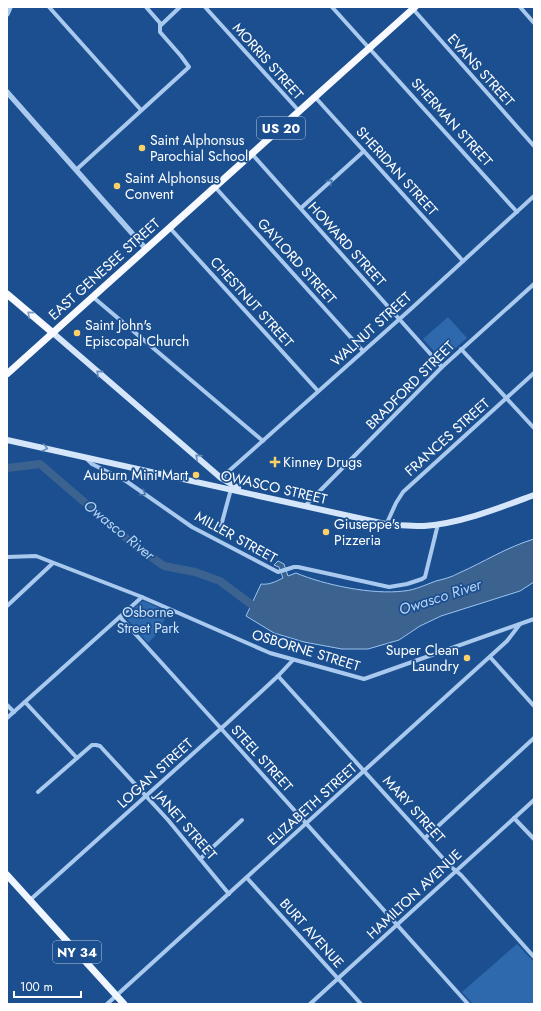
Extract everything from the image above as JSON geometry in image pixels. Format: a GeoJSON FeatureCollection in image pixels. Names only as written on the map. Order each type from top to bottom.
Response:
{"type":"FeatureCollection","features":[{"type":"Feature","properties":{"kind":"highway","name":"EAST GENESEE STREET"},"geometry":{"type":"LineString","coordinates":[[7,374],[414,8]]}},
{"type":"Feature","properties":{"kind":"highway"},"geometry":{"type":"LineString","coordinates":[[7,294],[53,333]]}},
{"type":"Feature","properties":{"kind":"main road"},"geometry":{"type":"LineString","coordinates":[[53,333],[221,478],[230,484],[253,494]]}},
{"type":"Feature","properties":{"kind":"main road","name":"OWASCO STREET"},"geometry":{"type":"LineString","coordinates":[[7,440],[219,486],[386,525],[424,526],[438,524],[462,519],[534,495]]}},
{"type":"Feature","properties":{"kind":"main road"},"geometry":{"type":"LineString","coordinates":[[219,486],[221,478]]}},
{"type":"Feature","properties":{"kind":"main road","name":"NY 34"},"geometry":{"type":"LineString","coordinates":[[7,874],[124,1004]]}},
{"type":"Feature","properties":{"kind":"street"},"geometry":{"type":"LineString","coordinates":[[50,7],[141,110]]}},
{"type":"Feature","properties":{"kind":"street"},"geometry":{"type":"LineString","coordinates":[[76,170],[188,68],[189,65],[160,32],[160,23],[146,7]]}},
{"type":"Feature","properties":{"kind":"street"},"geometry":{"type":"LineString","coordinates":[[160,26],[180,7]]}},
{"type":"Feature","properties":{"kind":"street","name":"MORRIS STREET"},"geometry":{"type":"LineString","coordinates":[[205,7],[299,112]]}},
{"type":"Feature","properties":{"kind":"street","name":"SHERMAN STREET"},"geometry":{"type":"LineString","coordinates":[[332,7],[517,212]]}},
{"type":"Feature","properties":{"kind":"street"},"geometry":{"type":"LineString","coordinates":[[520,7],[534,23]]}},
{"type":"Feature","properties":{"kind":"street","name":"EVANS STREET"},"geometry":{"type":"LineString","coordinates":[[414,8],[534,146]]}},
{"type":"Feature","properties":{"kind":"street"},"geometry":{"type":"LineString","coordinates":[[7,92],[146,249]]}},
{"type":"Feature","properties":{"kind":"street","name":"SHERIDAN STREET"},"geometry":{"type":"LineString","coordinates":[[315,97],[463,260]]}},
{"type":"Feature","properties":{"kind":"street"},"geometry":{"type":"LineString","coordinates":[[301,208],[364,151]]}},
{"type":"Feature","properties":{"kind":"street","name":"HOWARD STREET"},"geometry":{"type":"LineString","coordinates":[[252,154],[442,367]]}},
{"type":"Feature","properties":{"kind":"street","name":"GAYLORD STREET"},"geometry":{"type":"LineString","coordinates":[[215,187],[363,351]]}},
{"type":"Feature","properties":{"kind":"street","name":"WALNUT STREET"},"geometry":{"type":"LineString","coordinates":[[221,478],[264,441],[534,196]]}},
{"type":"Feature","properties":{"kind":"street","name":"CHESTNUT STREET"},"geometry":{"type":"LineString","coordinates":[[169,228],[318,392]]}},
{"type":"Feature","properties":{"kind":"street","name":"BRADFORD STREET"},"geometry":{"type":"LineString","coordinates":[[305,506],[442,367],[534,284]]}},
{"type":"Feature","properties":{"kind":"street"},"geometry":{"type":"LineString","coordinates":[[7,288],[15,302]]}},
{"type":"Feature","properties":{"kind":"street"},"geometry":{"type":"LineString","coordinates":[[93,296],[264,441]]}},
{"type":"Feature","properties":{"kind":"street"},"geometry":{"type":"LineString","coordinates":[[461,349],[534,428]]}},
{"type":"Feature","properties":{"kind":"street","name":"FRANCES STREET"},"geometry":{"type":"LineString","coordinates":[[386,525],[403,492],[534,373]]}},
{"type":"Feature","properties":{"kind":"street","name":"MILLER STREET"},"geometry":{"type":"LineString","coordinates":[[86,458],[92,464],[126,481],[192,527],[278,572],[298,567],[386,586],[400,586],[415,582],[425,577],[438,524]]}},
{"type":"Feature","properties":{"kind":"street"},"geometry":{"type":"LineString","coordinates":[[221,526],[231,489]]}},
{"type":"Feature","properties":{"kind":"street","name":"OSBORNE STREET"},"geometry":{"type":"LineString","coordinates":[[7,557],[34,556],[142,597],[252,646],[293,660],[364,679],[534,619]]}},
{"type":"Feature","properties":{"kind":"street"},"geometry":{"type":"LineString","coordinates":[[7,606],[53,563]]}},
{"type":"Feature","properties":{"kind":"street"},"geometry":{"type":"LineString","coordinates":[[7,718],[142,597]]}},
{"type":"Feature","properties":{"kind":"street","name":"STEEL STREET"},"geometry":{"type":"LineString","coordinates":[[120,617],[468,1004]]}},
{"type":"Feature","properties":{"kind":"street","name":"ELIZABETH STREET"},"geometry":{"type":"LineString","coordinates":[[107,1004],[508,642],[520,624]]}},
{"type":"Feature","properties":{"kind":"street"},"geometry":{"type":"LineString","coordinates":[[490,657],[534,706]]}},
{"type":"Feature","properties":{"kind":"street","name":"LOGAN STREET"},"geometry":{"type":"LineString","coordinates":[[30,900],[278,676],[293,660]]}},
{"type":"Feature","properties":{"kind":"street","name":"MARY STREET"},"geometry":{"type":"LineString","coordinates":[[278,676],[455,871],[461,875],[534,957]]}},
{"type":"Feature","properties":{"kind":"street"},"geometry":{"type":"LineString","coordinates":[[25,702],[76,758],[38,792]]}},
{"type":"Feature","properties":{"kind":"street"},"geometry":{"type":"LineString","coordinates":[[7,705],[14,712]]}},
{"type":"Feature","properties":{"kind":"street"},"geometry":{"type":"LineString","coordinates":[[425,838],[534,738]]}},
{"type":"Feature","properties":{"kind":"street","name":"JANET STREET"},"geometry":{"type":"LineString","coordinates":[[76,758],[94,745],[100,746],[146,796],[229,894]]}},
{"type":"Feature","properties":{"kind":"street","name":"HAMILTON AVENUE"},"geometry":{"type":"LineString","coordinates":[[310,1004],[534,800]]}},
{"type":"Feature","properties":{"kind":"street"},"geometry":{"type":"LineString","coordinates":[[514,818],[534,840]]}},
{"type":"Feature","properties":{"kind":"street"},"geometry":{"type":"LineString","coordinates":[[200,859],[242,820]]}},
{"type":"Feature","properties":{"kind":"street","name":"BURT AVENUE"},"geometry":{"type":"LineString","coordinates":[[247,878],[361,1004]]}},
{"type":"Feature","properties":{"kind":"street"},"geometry":{"type":"LineString","coordinates":[[7,881],[16,884]]}},
{"type":"Feature","properties":{"kind":"green space"},"geometry":{"type":"Polygon","coordinates":[[[448,317],[467,338],[442,360],[423,339],[448,317]]]}},
{"type":"Feature","properties":{"kind":"green space","name":"Osborne Street Park"},"geometry":{"type":"Polygon","coordinates":[[[144,601],[168,612],[158,633],[148,643],[126,616],[144,601]]]}},
{"type":"Feature","properties":{"kind":"green space"},"geometry":{"type":"Polygon","coordinates":[[[517,944],[534,962],[534,1004],[473,1004],[462,992],[517,944]]]}},
{"type":"Feature","properties":{"kind":"water"},"geometry":{"type":"Polygon","coordinates":[[[534,539],[534,582],[520,591],[441,616],[420,626],[399,640],[368,649],[342,649],[304,642],[274,633],[246,616],[261,584],[269,584],[283,578],[279,567],[274,565],[278,561],[284,564],[288,576],[296,573],[334,585],[378,592],[404,591],[454,576],[505,550],[534,539]]]}},
{"type":"Feature","properties":{"kind":"waterway","name":"Owasco River"},"geometry":{"type":"LineString","coordinates":[[7,468],[40,464],[133,544],[164,566],[195,572],[220,581],[252,605],[262,608]]}},
{"type":"Feature","properties":{"kind":"place","name":"Saint Alphonsus Parochial School"},"geometry":{"type":"Point","coordinates":[142,148]}},
{"type":"Feature","properties":{"kind":"place","name":"Saint Alphonsus Convent"},"geometry":{"type":"Point","coordinates":[117,186]}},
{"type":"Feature","properties":{"kind":"place","name":"Saint John's Episcopal Church"},"geometry":{"type":"Point","coordinates":[77,333]}},
{"type":"Feature","properties":{"kind":"place","name":"Kinney Drugs"},"geometry":{"type":"Point","coordinates":[275,462]}},
{"type":"Feature","properties":{"kind":"place","name":"Auburn Mini Mart"},"geometry":{"type":"Point","coordinates":[196,475]}},
{"type":"Feature","properties":{"kind":"place","name":"Giuseppe's Pizzeria"},"geometry":{"type":"Point","coordinates":[326,532]}},
{"type":"Feature","properties":{"kind":"place","name":"Super Clean Laundry"},"geometry":{"type":"Point","coordinates":[467,658]}}]}
